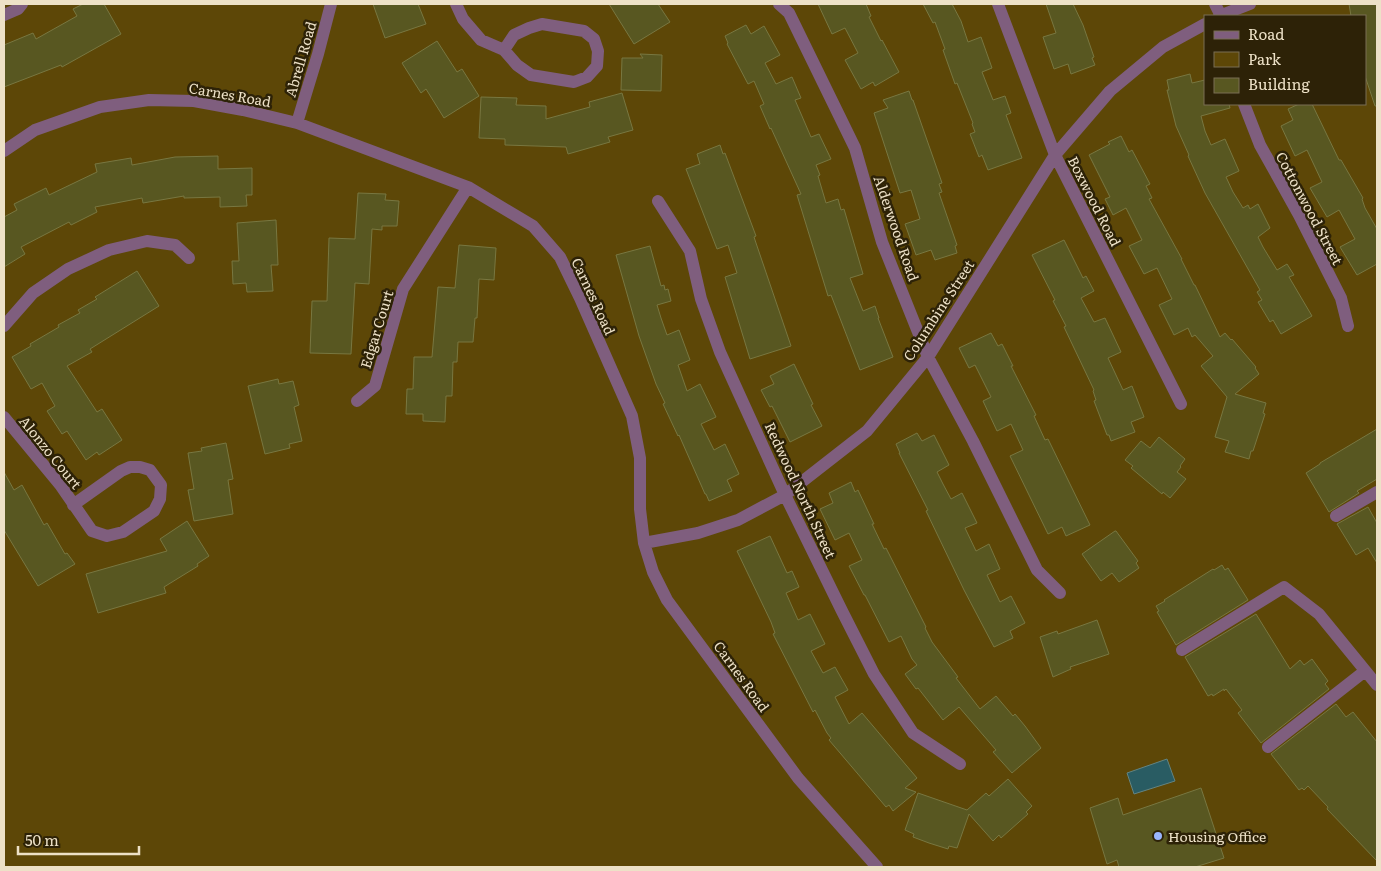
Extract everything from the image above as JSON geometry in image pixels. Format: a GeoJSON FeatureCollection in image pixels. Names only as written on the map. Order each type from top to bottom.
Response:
{"type":"FeatureCollection","features":[{"type":"Feature","properties":{"kind":"street"},"geometry":{"type":"LineString","coordinates":[[4,15],[18,9],[22,4]]}},
{"type":"Feature","properties":{"kind":"street","name":"Abrell Road"},"geometry":{"type":"LineString","coordinates":[[297,123],[331,4]]}},
{"type":"Feature","properties":{"kind":"street"},"geometry":{"type":"LineString","coordinates":[[456,4],[463,18],[481,40],[504,50],[517,65],[531,75],[574,82],[588,77],[597,66],[598,51],[594,39],[584,31],[542,24],[514,35],[504,50]]}},
{"type":"Feature","properties":{"kind":"street","name":"Alderwood Road"},"geometry":{"type":"LineString","coordinates":[[779,4],[789,13],[855,148],[882,242],[928,357],[974,440],[1037,570],[1060,594]]}},
{"type":"Feature","properties":{"kind":"street","name":"Boxwood Road"},"geometry":{"type":"LineString","coordinates":[[998,4],[1055,155],[1181,404]]}},
{"type":"Feature","properties":{"kind":"street"},"geometry":{"type":"LineString","coordinates":[[1222,15],[1250,4]]}},
{"type":"Feature","properties":{"kind":"street","name":"Columbine Street"},"geometry":{"type":"LineString","coordinates":[[644,543],[698,533],[738,520],[786,495],[868,430],[928,357],[1055,155],[1110,91],[1164,48],[1204,25]]}},
{"type":"Feature","properties":{"kind":"street","name":"Carnes Road"},"geometry":{"type":"LineString","coordinates":[[4,151],[35,130],[100,107],[149,100],[194,101],[297,123],[468,187],[534,226],[560,257],[632,416],[640,458],[640,509],[644,543],[652,572],[667,600],[798,778],[877,867]]}},
{"type":"Feature","properties":{"kind":"street","name":"Cottonwood Street"},"geometry":{"type":"LineString","coordinates":[[1244,105],[1260,145],[1299,215],[1341,298],[1348,326]]}},
{"type":"Feature","properties":{"kind":"street","name":"Edgar Court"},"geometry":{"type":"LineString","coordinates":[[357,401],[375,386],[403,289],[468,187]]}},
{"type":"Feature","properties":{"kind":"street","name":"Redwood North Street"},"geometry":{"type":"LineString","coordinates":[[658,201],[690,251],[701,299],[720,352],[842,611],[879,681],[913,733],[960,764]]}},
{"type":"Feature","properties":{"kind":"street"},"geometry":{"type":"LineString","coordinates":[[4,326],[33,293],[68,269],[109,250],[147,241],[175,245],[189,258]]}},
{"type":"Feature","properties":{"kind":"street","name":"Alonzo Court"},"geometry":{"type":"LineString","coordinates":[[4,417],[61,486],[74,505],[92,531],[107,536],[123,532],[154,511],[160,499],[161,485],[150,470],[130,467],[121,470],[74,505]]}},
{"type":"Feature","properties":{"kind":"street"},"geometry":{"type":"LineString","coordinates":[[1336,516],[1377,492]]}},
{"type":"Feature","properties":{"kind":"street"},"geometry":{"type":"LineString","coordinates":[[1182,650],[1284,587],[1319,614],[1377,685]]}},
{"type":"Feature","properties":{"kind":"street"},"geometry":{"type":"LineString","coordinates":[[1268,747],[1365,671]]}},
{"type":"Feature","properties":{"kind":"green space"},"geometry":{"type":"Polygon","coordinates":[[[4,4],[1377,4],[1377,867],[4,867],[4,4]]]}},
{"type":"Feature","properties":{"kind":"water"},"geometry":{"type":"Polygon","coordinates":[[[1167,759],[1175,781],[1134,794],[1127,773],[1167,759]]]}},
{"type":"Feature","properties":{"kind":"building"},"geometry":{"type":"Polygon","coordinates":[[[83,4],[104,4],[121,34],[62,67],[61,65],[4,87],[4,45],[33,33],[36,39],[77,16],[73,9],[83,4]]]}},
{"type":"Feature","properties":{"kind":"building"},"geometry":{"type":"Polygon","coordinates":[[[373,4],[418,4],[426,24],[385,38],[373,4]]]}},
{"type":"Feature","properties":{"kind":"building"},"geometry":{"type":"Polygon","coordinates":[[[609,4],[658,4],[670,22],[634,44],[609,4]]]}},
{"type":"Feature","properties":{"kind":"building"},"geometry":{"type":"Polygon","coordinates":[[[818,4],[866,4],[871,16],[869,17],[899,72],[875,86],[873,82],[861,89],[845,60],[858,53],[845,28],[832,34],[818,4]]]}},
{"type":"Feature","properties":{"kind":"building"},"geometry":{"type":"Polygon","coordinates":[[[923,4],[952,4],[961,21],[968,42],[981,37],[992,68],[982,72],[993,100],[1005,96],[1011,113],[1006,115],[1022,158],[988,170],[982,155],[979,157],[970,134],[975,132],[973,123],[957,83],[955,84],[935,22],[933,23],[923,4]]]}},
{"type":"Feature","properties":{"kind":"building"},"geometry":{"type":"Polygon","coordinates":[[[1046,4],[1073,4],[1083,25],[1095,65],[1071,74],[1068,64],[1054,69],[1043,37],[1056,33],[1046,4]]]}},
{"type":"Feature","properties":{"kind":"building"},"geometry":{"type":"Polygon","coordinates":[[[1349,4],[1377,4],[1377,106],[1375,106],[1366,79],[1366,15],[1351,15],[1349,4]]]}},
{"type":"Feature","properties":{"kind":"building"},"geometry":{"type":"Polygon","coordinates":[[[746,25],[751,34],[764,26],[780,55],[765,63],[776,84],[792,77],[801,98],[795,100],[811,137],[819,134],[831,159],[816,165],[826,203],[838,199],[841,210],[844,209],[863,274],[850,278],[863,311],[875,306],[893,357],[860,370],[831,295],[828,296],[797,195],[801,194],[760,106],[764,104],[754,81],[748,84],[727,44],[725,36],[746,25]]]}},
{"type":"Feature","properties":{"kind":"building"},"geometry":{"type":"Polygon","coordinates":[[[437,41],[457,72],[462,69],[479,96],[444,118],[426,89],[421,93],[402,63],[437,41]]]}},
{"type":"Feature","properties":{"kind":"building"},"geometry":{"type":"Polygon","coordinates":[[[640,54],[662,55],[661,91],[621,90],[622,58],[643,58],[640,54]]]}},
{"type":"Feature","properties":{"kind":"building"},"geometry":{"type":"Polygon","coordinates":[[[1190,74],[1192,83],[1204,80],[1204,105],[1229,105],[1230,108],[1201,116],[1205,131],[1211,145],[1225,139],[1239,171],[1226,177],[1233,192],[1243,208],[1248,205],[1250,209],[1258,204],[1270,228],[1258,237],[1277,270],[1287,264],[1294,275],[1289,277],[1312,316],[1281,334],[1273,320],[1270,322],[1258,302],[1262,300],[1257,292],[1260,290],[1205,193],[1188,156],[1176,126],[1167,90],[1169,90],[1167,80],[1190,74]]]}},
{"type":"Feature","properties":{"kind":"building"},"geometry":{"type":"Polygon","coordinates":[[[909,91],[942,183],[939,184],[942,192],[939,193],[957,245],[955,246],[957,253],[935,260],[931,250],[916,255],[905,224],[920,219],[911,190],[900,193],[874,113],[888,108],[883,100],[909,91]]]}},
{"type":"Feature","properties":{"kind":"building"},"geometry":{"type":"Polygon","coordinates":[[[622,93],[633,130],[608,137],[610,142],[568,154],[566,147],[505,145],[505,139],[479,138],[481,97],[517,98],[516,105],[546,106],[546,119],[590,107],[589,102],[622,93]]]}},
{"type":"Feature","properties":{"kind":"building"},"geometry":{"type":"Polygon","coordinates":[[[1297,105],[1312,105],[1339,160],[1341,160],[1363,198],[1365,208],[1377,229],[1377,264],[1357,275],[1340,247],[1355,239],[1339,210],[1327,217],[1310,188],[1322,182],[1307,150],[1295,156],[1281,126],[1293,120],[1288,109],[1297,105]]]}},
{"type":"Feature","properties":{"kind":"building"},"geometry":{"type":"Polygon","coordinates":[[[1121,136],[1129,152],[1132,150],[1150,184],[1146,186],[1152,198],[1149,199],[1182,259],[1220,337],[1225,333],[1232,339],[1256,367],[1259,374],[1235,394],[1266,403],[1263,413],[1265,414],[1249,459],[1225,452],[1229,441],[1215,437],[1227,397],[1201,366],[1213,356],[1195,335],[1192,337],[1188,328],[1174,335],[1159,305],[1172,299],[1157,268],[1144,274],[1129,246],[1142,240],[1126,208],[1113,215],[1105,199],[1110,197],[1089,155],[1121,136]]]}},
{"type":"Feature","properties":{"kind":"building"},"geometry":{"type":"Polygon","coordinates":[[[720,145],[723,154],[725,153],[756,236],[754,237],[791,346],[750,359],[725,277],[737,273],[728,245],[717,249],[686,169],[700,164],[697,154],[720,145]]]}},
{"type":"Feature","properties":{"kind":"building"},"geometry":{"type":"Polygon","coordinates":[[[218,156],[218,169],[252,168],[252,195],[246,195],[247,206],[220,207],[220,197],[184,198],[184,196],[143,203],[142,198],[95,207],[97,212],[71,225],[69,222],[21,247],[25,254],[4,267],[4,217],[17,210],[14,204],[46,188],[49,195],[97,172],[95,164],[131,158],[132,165],[175,157],[218,156]]]}},
{"type":"Feature","properties":{"kind":"building"},"geometry":{"type":"Polygon","coordinates":[[[358,193],[386,194],[385,200],[399,201],[397,226],[382,226],[382,230],[372,229],[369,284],[355,283],[351,354],[310,353],[312,301],[327,301],[329,238],[355,239],[358,193]]]}},
{"type":"Feature","properties":{"kind":"building"},"geometry":{"type":"Polygon","coordinates":[[[276,220],[278,265],[271,265],[273,291],[247,292],[246,283],[233,284],[232,261],[239,261],[237,223],[276,220]]]}},
{"type":"Feature","properties":{"kind":"building"},"geometry":{"type":"Polygon","coordinates":[[[1064,240],[1083,278],[1086,276],[1094,291],[1081,298],[1094,322],[1105,318],[1121,352],[1108,358],[1123,390],[1132,386],[1144,417],[1131,422],[1135,432],[1111,441],[1094,401],[1096,400],[1094,390],[1064,327],[1066,326],[1053,301],[1055,300],[1032,255],[1064,240]]]}},
{"type":"Feature","properties":{"kind":"building"},"geometry":{"type":"Polygon","coordinates":[[[459,245],[496,248],[494,280],[479,279],[477,318],[475,318],[473,342],[458,342],[457,362],[453,362],[452,396],[446,396],[445,422],[423,421],[423,414],[406,414],[407,389],[413,389],[414,357],[432,357],[438,287],[455,288],[459,245]]]}},
{"type":"Feature","properties":{"kind":"building"},"geometry":{"type":"Polygon","coordinates":[[[650,246],[661,286],[664,285],[665,290],[668,289],[671,301],[657,305],[661,318],[667,335],[679,330],[690,360],[678,365],[687,391],[700,384],[716,417],[701,424],[714,450],[725,444],[739,474],[727,480],[732,491],[709,501],[663,404],[665,403],[656,384],[639,336],[616,255],[650,246]]]}},
{"type":"Feature","properties":{"kind":"building"},"geometry":{"type":"Polygon","coordinates":[[[137,271],[159,306],[90,349],[92,352],[67,366],[97,412],[102,409],[122,440],[99,455],[97,452],[86,460],[67,431],[62,434],[47,411],[55,406],[42,383],[31,389],[12,357],[59,327],[58,325],[80,313],[78,310],[97,299],[95,297],[137,271]]]}},
{"type":"Feature","properties":{"kind":"building"},"geometry":{"type":"Polygon","coordinates":[[[991,333],[998,346],[1002,344],[1036,415],[1034,416],[1045,440],[1048,439],[1090,525],[1066,536],[1062,527],[1048,534],[1010,456],[1023,450],[1011,424],[997,431],[983,401],[991,397],[975,365],[969,368],[959,348],[991,333]]]}},
{"type":"Feature","properties":{"kind":"building"},"geometry":{"type":"Polygon","coordinates":[[[794,364],[822,426],[790,442],[772,406],[770,407],[761,390],[774,384],[770,376],[794,364]]]}},
{"type":"Feature","properties":{"kind":"building"},"geometry":{"type":"Polygon","coordinates":[[[278,379],[279,384],[293,381],[299,405],[294,407],[302,441],[289,444],[290,448],[265,454],[248,386],[278,379]]]}},
{"type":"Feature","properties":{"kind":"building"},"geometry":{"type":"Polygon","coordinates":[[[1377,429],[1377,479],[1329,512],[1306,473],[1377,429]]]}},
{"type":"Feature","properties":{"kind":"building"},"geometry":{"type":"Polygon","coordinates":[[[917,433],[922,441],[934,435],[949,465],[937,472],[951,499],[962,493],[977,523],[965,528],[976,551],[989,544],[1000,569],[987,575],[1000,602],[1011,596],[1025,623],[1010,631],[1013,638],[994,647],[964,590],[926,511],[928,510],[899,453],[896,444],[917,433]]]}},
{"type":"Feature","properties":{"kind":"building"},"geometry":{"type":"Polygon","coordinates":[[[1159,437],[1185,459],[1177,472],[1186,479],[1170,498],[1163,492],[1162,494],[1131,468],[1133,466],[1125,460],[1141,441],[1150,448],[1159,437]]]}},
{"type":"Feature","properties":{"kind":"building"},"geometry":{"type":"Polygon","coordinates":[[[226,443],[233,479],[228,480],[233,514],[194,521],[188,490],[194,489],[188,453],[202,451],[201,448],[226,443]]]}},
{"type":"Feature","properties":{"kind":"building"},"geometry":{"type":"Polygon","coordinates":[[[4,472],[14,490],[22,485],[44,525],[47,523],[65,554],[67,553],[75,564],[38,586],[4,530],[4,472]]]}},
{"type":"Feature","properties":{"kind":"building"},"geometry":{"type":"Polygon","coordinates":[[[851,482],[855,492],[858,490],[884,549],[886,548],[932,642],[958,677],[956,678],[980,709],[996,696],[1013,716],[1015,714],[1041,748],[1012,773],[993,752],[996,750],[959,707],[943,720],[905,674],[917,665],[901,636],[889,642],[849,566],[862,560],[849,533],[835,540],[820,509],[833,503],[829,493],[851,482]]]}},
{"type":"Feature","properties":{"kind":"building"},"geometry":{"type":"Polygon","coordinates":[[[1368,507],[1377,523],[1377,563],[1368,548],[1356,555],[1337,524],[1368,507]]]}},
{"type":"Feature","properties":{"kind":"building"},"geometry":{"type":"Polygon","coordinates":[[[187,521],[209,556],[197,564],[198,566],[164,587],[166,593],[98,613],[86,574],[167,551],[160,539],[187,521]]]}},
{"type":"Feature","properties":{"kind":"building"},"geometry":{"type":"Polygon","coordinates":[[[1115,531],[1138,561],[1136,563],[1139,568],[1119,582],[1112,573],[1101,581],[1082,554],[1115,531]]]}},
{"type":"Feature","properties":{"kind":"building"},"geometry":{"type":"Polygon","coordinates":[[[770,536],[787,573],[792,571],[799,587],[786,593],[798,620],[810,614],[825,644],[811,651],[823,673],[835,667],[848,690],[835,697],[849,724],[862,713],[917,778],[905,788],[916,792],[893,811],[889,805],[886,807],[829,740],[831,738],[815,710],[813,712],[773,634],[775,633],[771,622],[737,551],[770,536]]]}},
{"type":"Feature","properties":{"kind":"building"},"geometry":{"type":"Polygon","coordinates":[[[1222,565],[1225,570],[1228,568],[1248,600],[1176,645],[1157,612],[1159,611],[1156,606],[1222,565]]]}},
{"type":"Feature","properties":{"kind":"building"},"geometry":{"type":"Polygon","coordinates":[[[1256,614],[1290,669],[1300,660],[1304,665],[1312,659],[1328,681],[1325,684],[1329,689],[1261,743],[1238,713],[1242,710],[1226,689],[1213,696],[1212,694],[1208,696],[1185,657],[1256,614]]]}},
{"type":"Feature","properties":{"kind":"building"},"geometry":{"type":"Polygon","coordinates":[[[1097,620],[1109,654],[1070,667],[1071,669],[1053,677],[1040,637],[1057,631],[1058,634],[1097,620]]]}},
{"type":"Feature","properties":{"kind":"building"},"geometry":{"type":"Polygon","coordinates":[[[1336,704],[1346,717],[1353,712],[1377,742],[1377,861],[1327,809],[1328,807],[1308,786],[1304,790],[1302,788],[1299,790],[1271,754],[1336,704]]]}},
{"type":"Feature","properties":{"kind":"building"},"geometry":{"type":"Polygon","coordinates":[[[1008,779],[1032,806],[1026,812],[1028,814],[1001,838],[999,835],[993,841],[969,814],[957,848],[949,846],[948,849],[929,843],[913,837],[914,834],[905,830],[918,793],[967,810],[986,793],[989,796],[1008,779]]]}},
{"type":"Feature","properties":{"kind":"building","name":"Housing Office"},"geometry":{"type":"Polygon","coordinates":[[[1201,788],[1224,858],[1195,867],[1119,867],[1117,860],[1107,864],[1090,808],[1118,798],[1123,815],[1201,788]]]}},
{"type":"Feature","properties":{"kind":"place","name":"Housing Office"},"geometry":{"type":"Point","coordinates":[1158,836]}}]}
